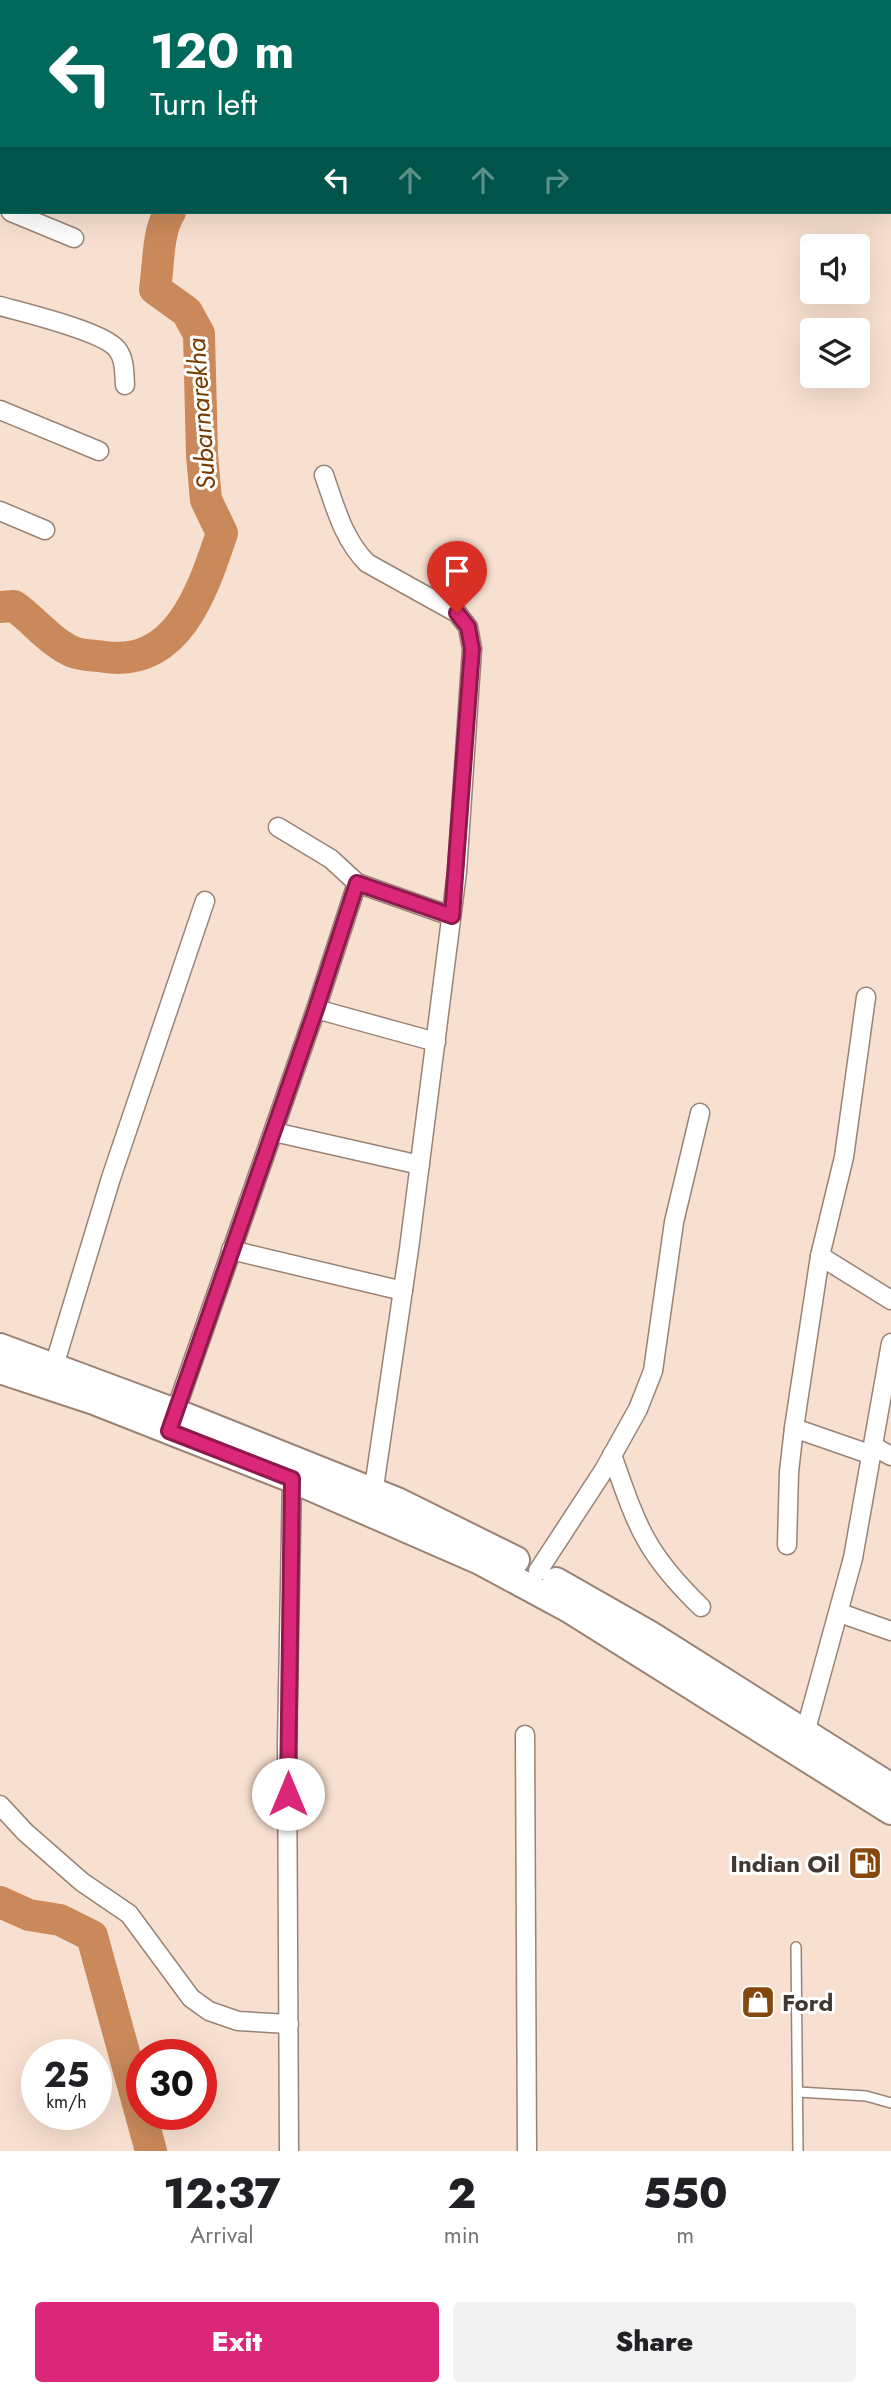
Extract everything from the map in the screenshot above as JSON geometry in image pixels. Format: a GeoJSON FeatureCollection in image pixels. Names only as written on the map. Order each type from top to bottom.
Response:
{"type":"FeatureCollection","features":[{"type":"Feature","properties":{"kind":"main road"},"geometry":{"type":"LineString","coordinates":[[0,1348],[54,1366],[292,1479],[464,1532],[649,1634],[891,1811]]}},
{"type":"Feature","properties":{"kind":"main road"},"geometry":{"type":"LineString","coordinates":[[0,1370],[172,1422],[371,1502],[528,1586],[799,1742],[891,1787]]}},
{"type":"Feature","properties":{"kind":"street"},"geometry":{"type":"LineString","coordinates":[[16,214],[74,237]]}},
{"type":"Feature","properties":{"kind":"street"},"geometry":{"type":"LineString","coordinates":[[0,306],[76,328],[116,347],[124,361],[125,385]]}},
{"type":"Feature","properties":{"kind":"street"},"geometry":{"type":"LineString","coordinates":[[0,411],[99,451]]}},
{"type":"Feature","properties":{"kind":"street"},"geometry":{"type":"LineString","coordinates":[[324,475],[346,535],[356,552],[367,563],[457,613],[468,627],[472,649],[452,916],[403,1290],[371,1502]]}},
{"type":"Feature","properties":{"kind":"street"},"geometry":{"type":"LineString","coordinates":[[0,511],[45,530]]}},
{"type":"Feature","properties":{"kind":"street"},"geometry":{"type":"LineString","coordinates":[[278,827],[331,859],[357,883],[452,916]]}},
{"type":"Feature","properties":{"kind":"street"},"geometry":{"type":"LineString","coordinates":[[172,1422],[274,1132],[357,883]]}},
{"type":"Feature","properties":{"kind":"street"},"geometry":{"type":"LineString","coordinates":[[54,1366],[111,1178],[205,901]]}},
{"type":"Feature","properties":{"kind":"street"},"geometry":{"type":"LineString","coordinates":[[788,1545],[789,1472],[794,1428],[820,1256],[844,1157],[866,997]]}},
{"type":"Feature","properties":{"kind":"street"},"geometry":{"type":"LineString","coordinates":[[316,1009],[436,1042]]}},
{"type":"Feature","properties":{"kind":"street"},"geometry":{"type":"LineString","coordinates":[[537,1571],[612,1455],[638,1409],[653,1371],[674,1222],[700,1113]]}},
{"type":"Feature","properties":{"kind":"street"},"geometry":{"type":"LineString","coordinates":[[274,1132],[420,1165]]}},
{"type":"Feature","properties":{"kind":"street"},"geometry":{"type":"LineString","coordinates":[[231,1250],[403,1290]]}},
{"type":"Feature","properties":{"kind":"street"},"geometry":{"type":"LineString","coordinates":[[820,1256],[891,1300]]}},
{"type":"Feature","properties":{"kind":"street"},"geometry":{"type":"LineString","coordinates":[[799,1742],[840,1612],[873,1450],[891,1343]]}},
{"type":"Feature","properties":{"kind":"street"},"geometry":{"type":"LineString","coordinates":[[794,1428],[891,1456]]}},
{"type":"Feature","properties":{"kind":"street"},"geometry":{"type":"LineString","coordinates":[[612,1455],[636,1525],[651,1552],[701,1607]]}},
{"type":"Feature","properties":{"kind":"street"},"geometry":{"type":"LineString","coordinates":[[289,2151],[287,1743],[292,1479]]}},
{"type":"Feature","properties":{"kind":"street"},"geometry":{"type":"LineString","coordinates":[[840,1612],[891,1631]]}},
{"type":"Feature","properties":{"kind":"street"},"geometry":{"type":"LineString","coordinates":[[525,1735],[527,2151]]}},
{"type":"Feature","properties":{"kind":"street"},"geometry":{"type":"LineString","coordinates":[[0,1805],[25,1832],[72,1873],[128,1914],[191,1998],[209,2011],[238,2021],[289,2024]]}},
{"type":"Feature","properties":{"kind":"lane"},"geometry":{"type":"LineString","coordinates":[[796,1947],[798,2151]]}},
{"type":"Feature","properties":{"kind":"lane"},"geometry":{"type":"LineString","coordinates":[[798,2092],[866,2096],[891,2103]]}},
{"type":"Feature","properties":{"kind":"waterway","name":"Subarnarekha"},"geometry":{"type":"LineString","coordinates":[[0,607],[14,606],[57,643],[73,652],[105,657],[130,657],[152,650],[170,637],[184,620],[206,577],[222,533],[206,500],[202,455],[199,334],[187,312],[155,289],[161,239],[169,214]]}},
{"type":"Feature","properties":{"kind":"waterway","name":"Subarnarekha"},"geometry":{"type":"LineString","coordinates":[[0,1902],[29,1915],[60,1920],[92,1936],[151,2151]]}},
{"type":"Feature","properties":{"kind":"place","name":"Indian Oil"},"geometry":{"type":"Point","coordinates":[865,1863]}},
{"type":"Feature","properties":{"kind":"place","name":"Ford"},"geometry":{"type":"Point","coordinates":[758,2002]}},
{"type":"Feature","properties":{"kind":"route"},"geometry":{"type":"LineString","coordinates":[[288,1794],[292,1479],[169,1431],[316,1009],[357,883],[452,916],[472,649],[468,627],[457,613]]}}]}
